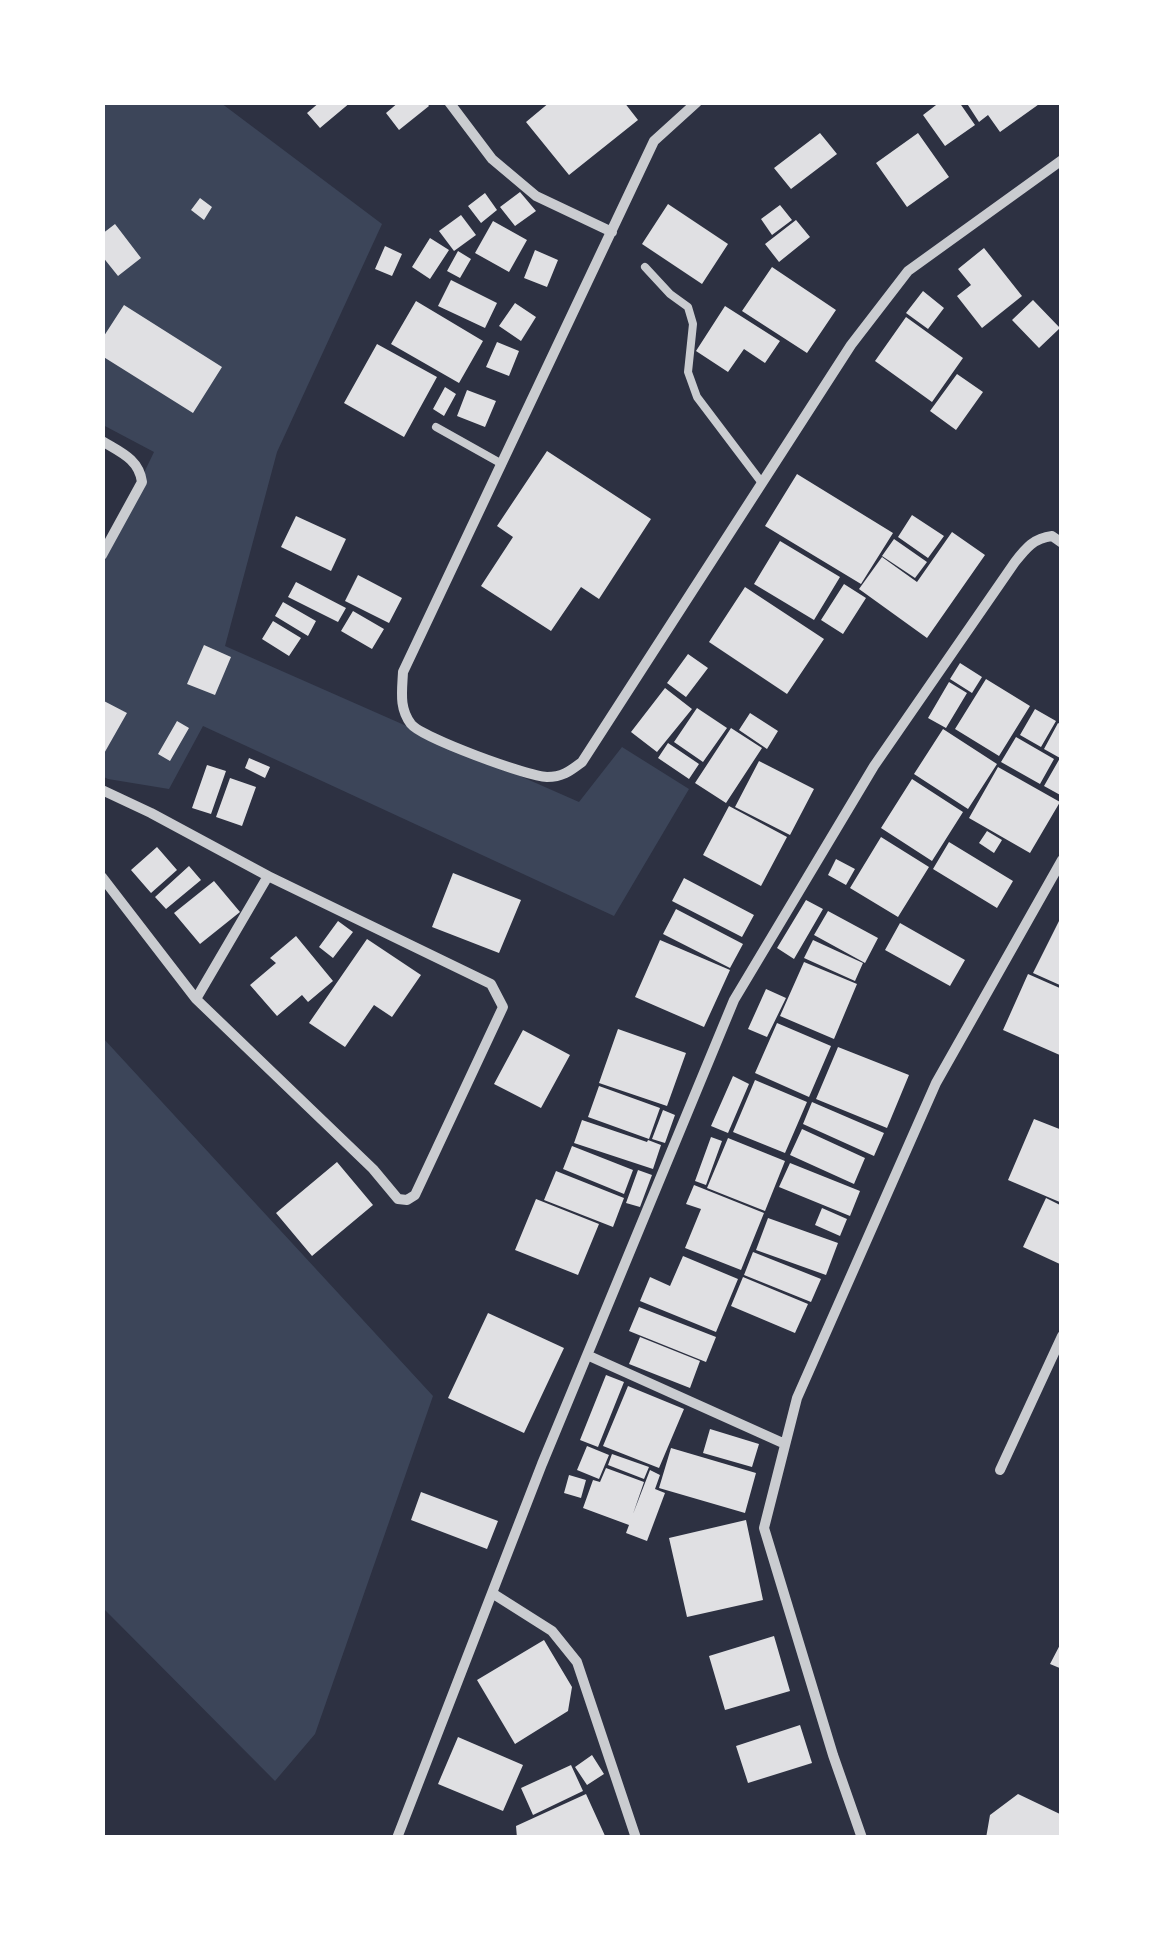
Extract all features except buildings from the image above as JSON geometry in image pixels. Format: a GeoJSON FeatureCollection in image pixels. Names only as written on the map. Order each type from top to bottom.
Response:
{"type":"FeatureCollection","features":[{"type":"Feature","properties":{"kind":"street"},"geometry":{"type":"LineString","coordinates":[[449,102],[492,159],[536,196],[612,232]]}},
{"type":"Feature","properties":{"kind":"street"},"geometry":{"type":"LineString","coordinates":[[696,102],[654,141],[403,672],[402,710],[414,729],[495,762],[545,777],[566,775],[582,762],[851,345],[908,271],[1062,160]]}},
{"type":"Feature","properties":{"kind":"street"},"geometry":{"type":"LineString","coordinates":[[102,440],[136,462],[142,482],[102,556]]}},
{"type":"Feature","properties":{"kind":"street"},"geometry":{"type":"LineString","coordinates":[[397,1838],[492,1593],[734,1000],[874,766],[1015,562],[1031,543],[1042,537],[1052,536],[1062,542]]}},
{"type":"Feature","properties":{"kind":"street"},"geometry":{"type":"LineString","coordinates":[[102,790],[490,984],[498,994],[504,1007],[416,1195],[407,1200],[398,1198],[373,1169],[196,999],[102,876]]}},
{"type":"Feature","properties":{"kind":"street"},"geometry":{"type":"LineString","coordinates":[[862,1838],[764,1528],[797,1398],[936,1082],[1062,860]]}},
{"type":"Feature","properties":{"kind":"street"},"geometry":{"type":"LineString","coordinates":[[196,999],[268,876]]}},
{"type":"Feature","properties":{"kind":"street"},"geometry":{"type":"LineString","coordinates":[[1000,1470],[1062,1336]]}},
{"type":"Feature","properties":{"kind":"street"},"geometry":{"type":"LineString","coordinates":[[588,1355],[785,1444]]}},
{"type":"Feature","properties":{"kind":"street"},"geometry":{"type":"LineString","coordinates":[[492,1593],[552,1631],[576,1662],[636,1838]]}},
{"type":"Feature","properties":{"kind":"lane"},"geometry":{"type":"LineString","coordinates":[[646,267],[688,307],[693,324],[688,372],[697,397],[762,484]]}},
{"type":"Feature","properties":{"kind":"lane"},"geometry":{"type":"LineString","coordinates":[[436,427],[502,464]]}},
{"type":"Feature","properties":{"kind":"shaded area"},"geometry":{"type":"Polygon","coordinates":[[[103,103],[221,103],[382,224],[277,452],[225,646],[579,802],[622,747],[689,789],[614,916],[203,726],[169,789],[102,776],[102,560],[154,452],[103,425],[103,103]]]}},
{"type":"Feature","properties":{"kind":"shaded area"},"geometry":{"type":"Polygon","coordinates":[[[103,1038],[433,1396],[315,1734],[275,1781],[103,1608],[103,1038]]]}}]}
